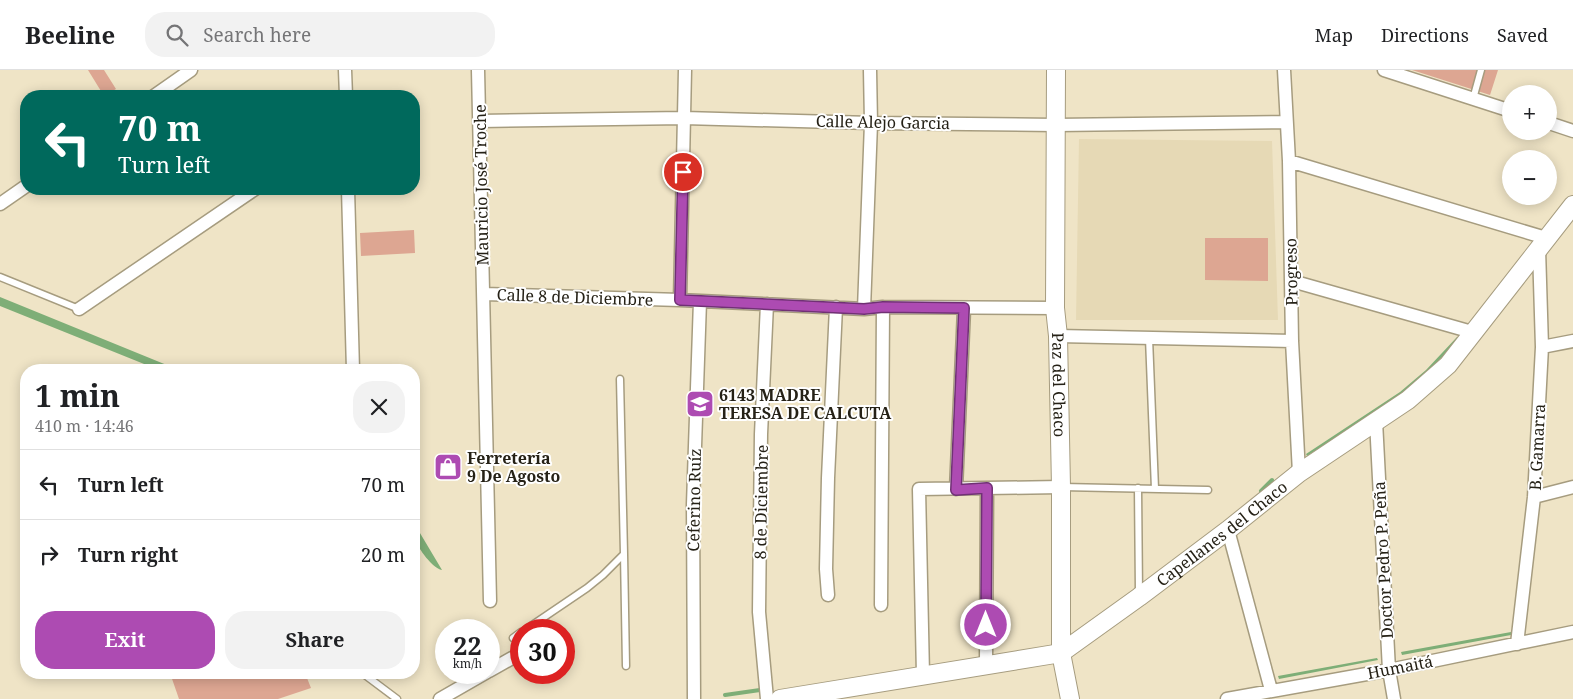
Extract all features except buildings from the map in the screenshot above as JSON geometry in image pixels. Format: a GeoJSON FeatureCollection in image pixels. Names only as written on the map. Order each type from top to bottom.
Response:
{"type":"FeatureCollection","features":[{"type":"Feature","properties":{"kind":"street"},"geometry":{"type":"LineString","coordinates":[[163,90],[191,70]]}},
{"type":"Feature","properties":{"kind":"street"},"geometry":{"type":"LineString","coordinates":[[345,70],[346,90]]}},
{"type":"Feature","properties":{"kind":"street","name":"Mauricio José Troche"},"geometry":{"type":"LineString","coordinates":[[478,70],[490,601]]}},
{"type":"Feature","properties":{"kind":"street"},"geometry":{"type":"LineString","coordinates":[[680,300],[685,70]]}},
{"type":"Feature","properties":{"kind":"street"},"geometry":{"type":"LineString","coordinates":[[864,309],[871,123],[870,70]]}},
{"type":"Feature","properties":{"kind":"street","name":"Paz del Chaco"},"geometry":{"type":"LineString","coordinates":[[1056,70],[1055,308],[1058,336],[1061,487],[1060,653],[1070,699]]}},
{"type":"Feature","properties":{"kind":"street","name":"Progreso"},"geometry":{"type":"LineString","coordinates":[[1284,70],[1289,161],[1292,341],[1299,473]]}},
{"type":"Feature","properties":{"kind":"street"},"geometry":{"type":"LineString","coordinates":[[1384,70],[1502,108]]}},
{"type":"Feature","properties":{"kind":"street","name":"Calle Alejo Garcia"},"geometry":{"type":"LineString","coordinates":[[480,121],[684,118],[871,123],[1286,122]]}},
{"type":"Feature","properties":{"kind":"street"},"geometry":{"type":"LineString","coordinates":[[1557,126],[1573,131]]}},
{"type":"Feature","properties":{"kind":"street"},"geometry":{"type":"LineString","coordinates":[[1289,161],[1543,244]]}},
{"type":"Feature","properties":{"kind":"street"},"geometry":{"type":"LineString","coordinates":[[0,204],[20,190]]}},
{"type":"Feature","properties":{"kind":"street"},"geometry":{"type":"LineString","coordinates":[[79,309],[245,195]]}},
{"type":"Feature","properties":{"kind":"street"},"geometry":{"type":"LineString","coordinates":[[348,195],[353,364]]}},
{"type":"Feature","properties":{"kind":"street","name":"Capellanes del Chaco"},"geometry":{"type":"LineString","coordinates":[[780,699],[1060,653],[1228,530],[1299,473],[1408,400],[1448,365],[1573,205]]}},
{"type":"Feature","properties":{"kind":"street","name":"B. Gamarra"},"geometry":{"type":"LineString","coordinates":[[1517,644],[1534,497],[1542,347],[1543,244]]}},
{"type":"Feature","properties":{"kind":"street"},"geometry":{"type":"LineString","coordinates":[[1292,281],[1472,332]]}},
{"type":"Feature","properties":{"kind":"street","name":"Calle 8 de Diciembre"},"geometry":{"type":"LineString","coordinates":[[484,294],[680,300],[864,309],[883,307],[1055,308]]}},
{"type":"Feature","properties":{"kind":"street","name":"Ceferino Ruíz"},"geometry":{"type":"LineString","coordinates":[[694,699],[692,504],[700,301]]}},
{"type":"Feature","properties":{"kind":"street","name":"8 de Diciembre"},"geometry":{"type":"LineString","coordinates":[[767,304],[761,434],[759,612],[767,699]]}},
{"type":"Feature","properties":{"kind":"street"},"geometry":{"type":"LineString","coordinates":[[828,594],[826,569],[828,478],[836,307]]}},
{"type":"Feature","properties":{"kind":"street"},"geometry":{"type":"LineString","coordinates":[[881,605],[883,307]]}},
{"type":"Feature","properties":{"kind":"street"},"geometry":{"type":"LineString","coordinates":[[956,490],[964,308]]}},
{"type":"Feature","properties":{"kind":"street"},"geometry":{"type":"LineString","coordinates":[[1058,336],[1292,341]]}},
{"type":"Feature","properties":{"kind":"street"},"geometry":{"type":"LineString","coordinates":[[1542,347],[1573,341]]}},
{"type":"Feature","properties":{"kind":"street","name":"Doctor Pedro P. Peña"},"geometry":{"type":"LineString","coordinates":[[1376,421],[1389,670],[1394,699]]}},
{"type":"Feature","properties":{"kind":"street"},"geometry":{"type":"LineString","coordinates":[[923,675],[919,489],[956,490],[1061,487]]}},
{"type":"Feature","properties":{"kind":"street"},"geometry":{"type":"LineString","coordinates":[[1534,497],[1573,487]]}},
{"type":"Feature","properties":{"kind":"street"},"geometry":{"type":"LineString","coordinates":[[986,664],[987,488]]}},
{"type":"Feature","properties":{"kind":"street"},"geometry":{"type":"LineString","coordinates":[[1228,530],[1271,690]]}},
{"type":"Feature","properties":{"kind":"street","name":"Humaitá"},"geometry":{"type":"LineString","coordinates":[[1227,699],[1389,670],[1573,632]]}},
{"type":"Feature","properties":{"kind":"street"},"geometry":{"type":"LineString","coordinates":[[440,699],[467,684]]}},
{"type":"Feature","properties":{"kind":"lane"},"geometry":{"type":"LineString","coordinates":[[1473,99],[1481,70]]}},
{"type":"Feature","properties":{"kind":"lane"},"geometry":{"type":"LineString","coordinates":[[0,278],[79,309]]}},
{"type":"Feature","properties":{"kind":"lane"},"geometry":{"type":"LineString","coordinates":[[1149,337],[1155,489]]}},
{"type":"Feature","properties":{"kind":"lane"},"geometry":{"type":"LineString","coordinates":[[620,379],[626,666]]}},
{"type":"Feature","properties":{"kind":"lane"},"geometry":{"type":"LineString","coordinates":[[1061,487],[1208,490]]}},
{"type":"Feature","properties":{"kind":"lane"},"geometry":{"type":"LineString","coordinates":[[1138,488],[1139,597]]}},
{"type":"Feature","properties":{"kind":"lane"},"geometry":{"type":"LineString","coordinates":[[541,619],[587,588],[624,554]]}},
{"type":"Feature","properties":{"kind":"lane"},"geometry":{"type":"LineString","coordinates":[[370,679],[398,699]]}},
{"type":"Feature","properties":{"kind":"shaded area"},"geometry":{"type":"Polygon","coordinates":[[[88,70],[104,70],[116,89],[100,90],[88,70]]]}},
{"type":"Feature","properties":{"kind":"shaded area"},"geometry":{"type":"Polygon","coordinates":[[[1412,70],[1498,70],[1490,95],[1412,70]]]}},
{"type":"Feature","properties":{"kind":"shaded area"},"geometry":{"type":"Polygon","coordinates":[[[1079,139],[1272,141],[1278,320],[1076,320],[1079,139]]]}},
{"type":"Feature","properties":{"kind":"shaded area"},"geometry":{"type":"Polygon","coordinates":[[[414,230],[415,253],[361,256],[360,233],[414,230]]]}},
{"type":"Feature","properties":{"kind":"shaded area"},"geometry":{"type":"Polygon","coordinates":[[[1205,238],[1268,238],[1268,281],[1205,280],[1205,238]]]}},
{"type":"Feature","properties":{"kind":"shaded area"},"geometry":{"type":"Polygon","coordinates":[[[0,297],[164,364],[144,364],[0,306],[0,297]]]}},
{"type":"Feature","properties":{"kind":"shaded area"},"geometry":{"type":"Polygon","coordinates":[[[1457,337],[1459,339],[1428,372],[1402,395],[1307,456],[1306,454],[1400,392],[1426,370],[1457,337]]]}},
{"type":"Feature","properties":{"kind":"shaded area"},"geometry":{"type":"Polygon","coordinates":[[[420,533],[442,570],[438,569],[426,558],[420,548],[420,533]]]}},
{"type":"Feature","properties":{"kind":"shaded area"},"geometry":{"type":"Polygon","coordinates":[[[1511,632],[1511,635],[1402,655],[1401,652],[1511,632]]]}},
{"type":"Feature","properties":{"kind":"shaded area"},"geometry":{"type":"Polygon","coordinates":[[[1377,658],[1378,660],[1279,679],[1278,676],[1377,658]]]}},
{"type":"Feature","properties":{"kind":"shaded area"},"geometry":{"type":"Polygon","coordinates":[[[172,679],[307,679],[311,688],[278,699],[179,699],[172,679]]]}},
{"type":"Feature","properties":{"kind":"waterway"},"geometry":{"type":"LineString","coordinates":[[1261,491],[1272,480]]}},
{"type":"Feature","properties":{"kind":"waterway"},"geometry":{"type":"LineString","coordinates":[[725,695],[760,690]]}},
{"type":"Feature","properties":{"kind":"place","name":"6143 MADRE TERESA DE CALCUTA"},"geometry":{"type":"Point","coordinates":[700,404]}},
{"type":"Feature","properties":{"kind":"place","name":"Ferretería 9 De Agosto"},"geometry":{"type":"Point","coordinates":[448,467]}},
{"type":"Feature","properties":{"kind":"route"},"geometry":{"type":"LineString","coordinates":[[683,172],[680,300],[864,309],[883,307],[964,308],[956,490],[987,488],[986,625]]}}]}
